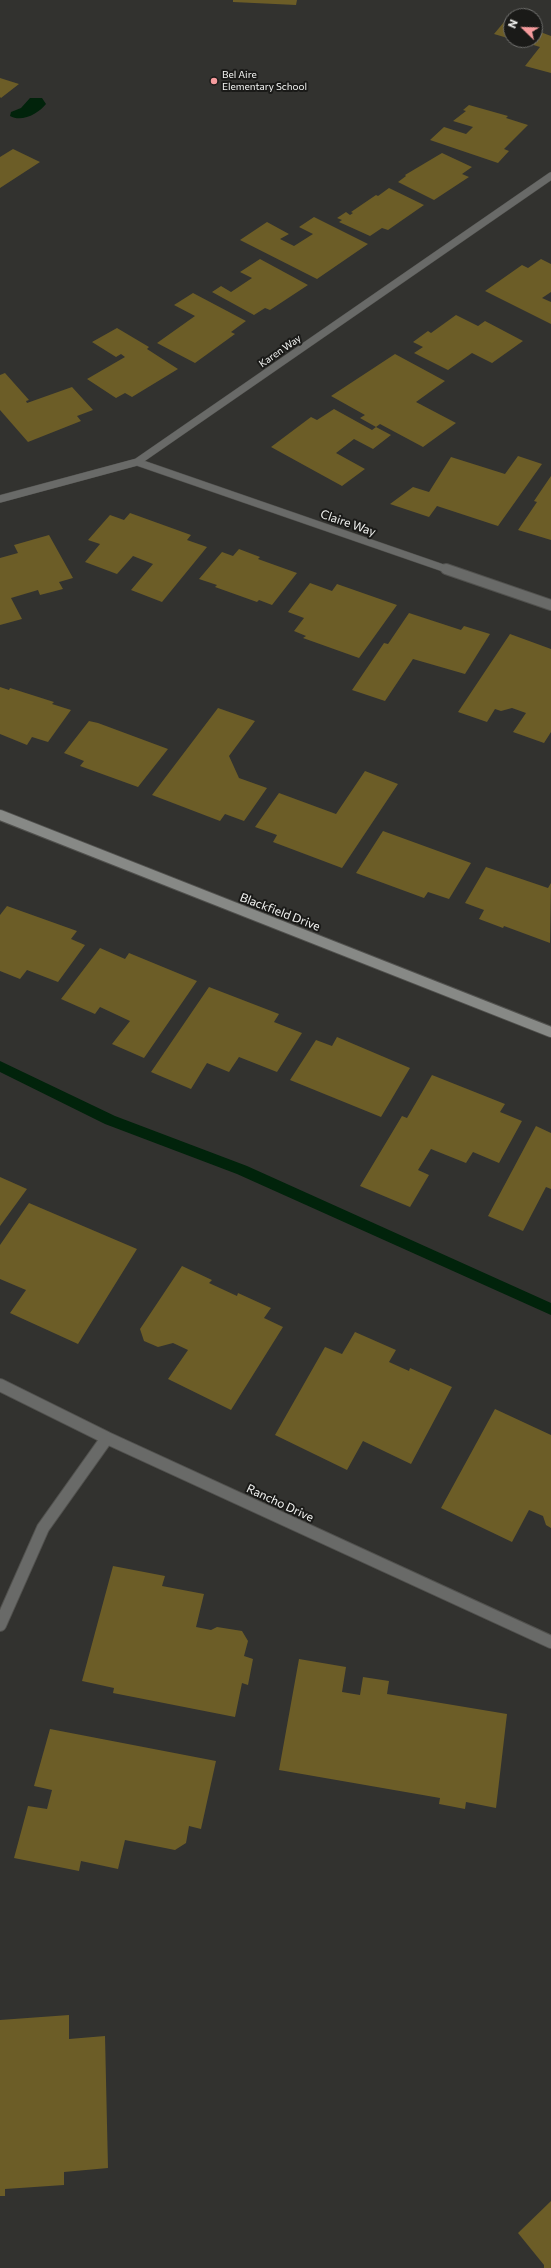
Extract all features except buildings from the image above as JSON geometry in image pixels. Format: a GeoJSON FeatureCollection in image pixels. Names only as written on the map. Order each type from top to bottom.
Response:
{"type":"FeatureCollection","features":[{"type":"Feature","properties":{"kind":"street","name":"Karen Way"},"geometry":{"type":"LineString","coordinates":[[0,499],[137,462],[551,176]]}},
{"type":"Feature","properties":{"kind":"street","name":"Claire Way"},"geometry":{"type":"LineString","coordinates":[[137,462],[551,605]]}},
{"type":"Feature","properties":{"kind":"street","name":"Blackfield Drive"},"geometry":{"type":"LineString","coordinates":[[0,815],[551,1032]]}},
{"type":"Feature","properties":{"kind":"street","name":"Rancho Drive"},"geometry":{"type":"LineString","coordinates":[[0,1384],[107,1438],[551,1642]]}},
{"type":"Feature","properties":{"kind":"street"},"geometry":{"type":"LineString","coordinates":[[0,1625],[44,1528],[107,1438]]}},
{"type":"Feature","properties":{"kind":"shaded area"},"geometry":{"type":"Polygon","coordinates":[[[30,98],[42,98],[46,104],[35,114],[25,118],[15,118],[10,116],[11,112],[21,108],[30,98]]]}},
{"type":"Feature","properties":{"kind":"waterway"},"geometry":{"type":"LineString","coordinates":[[0,1066],[110,1120],[242,1170],[551,1309]]}},
{"type":"Feature","properties":{"kind":"place","name":"Bel Aire Elementary School"},"geometry":{"type":"Point","coordinates":[214,81]}}]}
